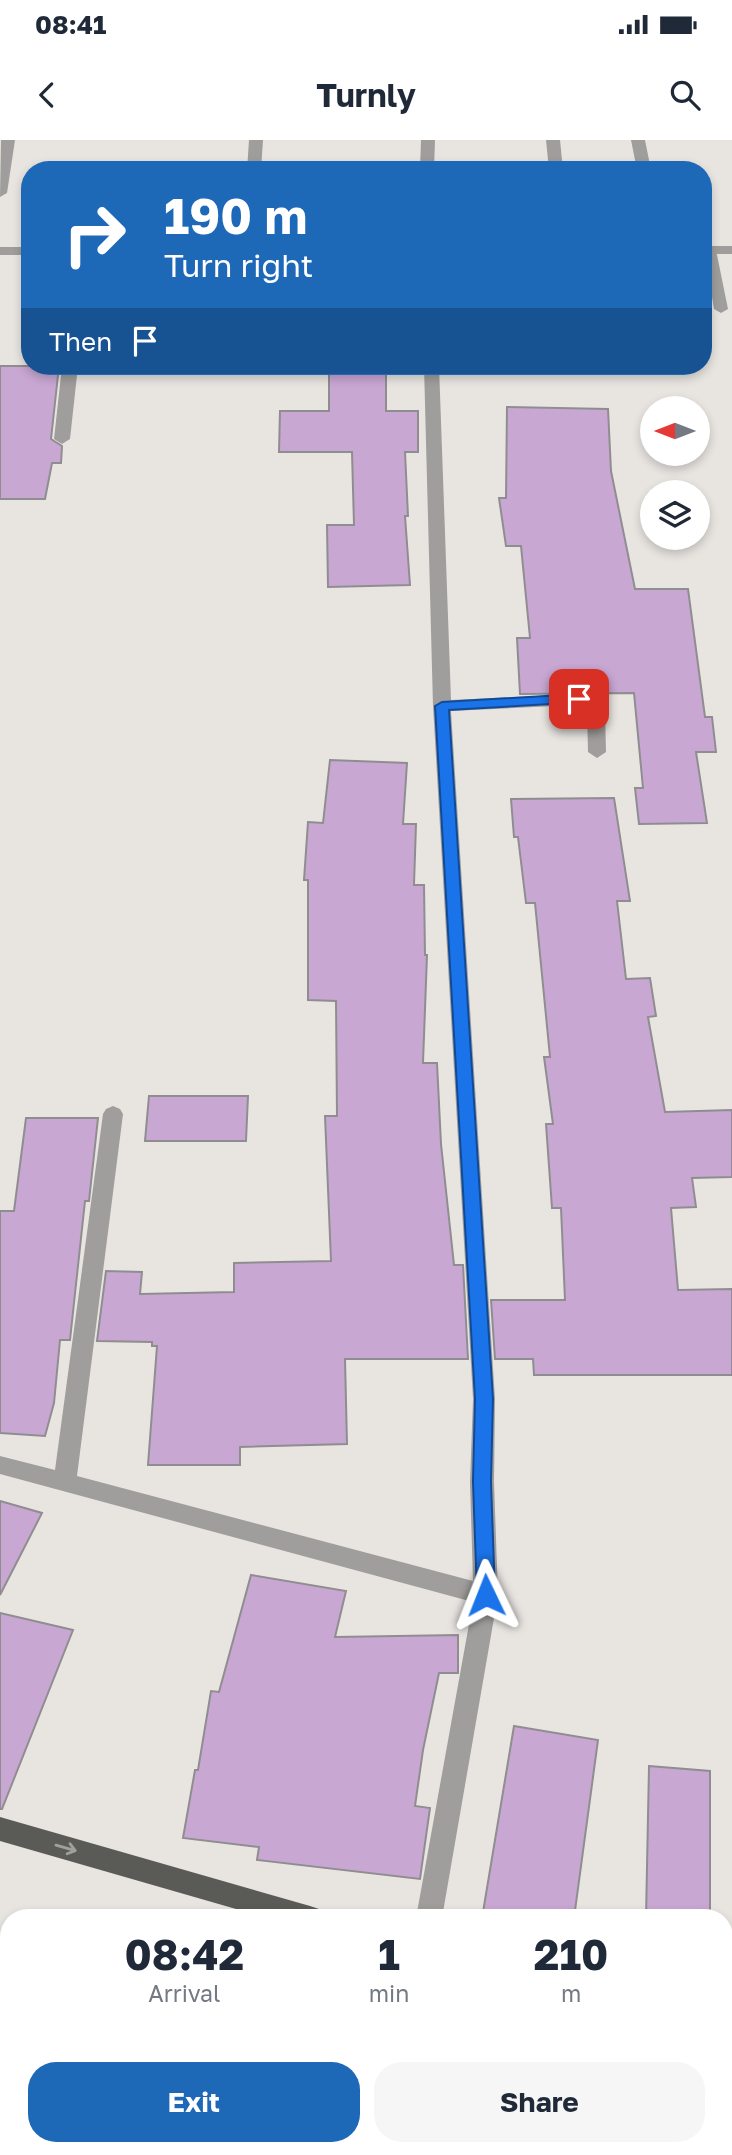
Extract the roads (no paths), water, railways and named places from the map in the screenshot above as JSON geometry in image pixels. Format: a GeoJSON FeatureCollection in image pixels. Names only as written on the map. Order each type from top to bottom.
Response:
{"type":"FeatureCollection","features":[{"type":"Feature","properties":{"kind":"highway"},"geometry":{"type":"LineString","coordinates":[[0,1829],[279,1909]]}},
{"type":"Feature","properties":{"kind":"street"},"geometry":{"type":"LineString","coordinates":[[0,193],[8,140]]}},
{"type":"Feature","properties":{"kind":"street"},"geometry":{"type":"LineString","coordinates":[[255,161],[257,140]]}},
{"type":"Feature","properties":{"kind":"street"},"geometry":{"type":"LineString","coordinates":[[427,161],[428,140]]}},
{"type":"Feature","properties":{"kind":"street"},"geometry":{"type":"LineString","coordinates":[[553,140],[555,161]]}},
{"type":"Feature","properties":{"kind":"street"},"geometry":{"type":"LineString","coordinates":[[638,140],[642,161]]}},
{"type":"Feature","properties":{"kind":"street"},"geometry":{"type":"LineString","coordinates":[[712,250],[732,250]]}},
{"type":"Feature","properties":{"kind":"street"},"geometry":{"type":"LineString","coordinates":[[0,251],[21,251]]}},
{"type":"Feature","properties":{"kind":"street"},"geometry":{"type":"LineString","coordinates":[[712,275],[720,309]]}},
{"type":"Feature","properties":{"kind":"street"},"geometry":{"type":"LineString","coordinates":[[62,439],[69,375]]}},
{"type":"Feature","properties":{"kind":"street"},"geometry":{"type":"LineString","coordinates":[[430,375],[442,706],[484,1399],[482,1482],[486,1595],[431,1909]]}},
{"type":"Feature","properties":{"kind":"street"},"geometry":{"type":"LineString","coordinates":[[442,706],[579,699],[587,701],[594,704],[596,710],[597,752]]}},
{"type":"Feature","properties":{"kind":"street"},"geometry":{"type":"LineString","coordinates":[[65,1482],[113,1114]]}},
{"type":"Feature","properties":{"kind":"street"},"geometry":{"type":"LineString","coordinates":[[0,1465],[486,1595]]}}]}
